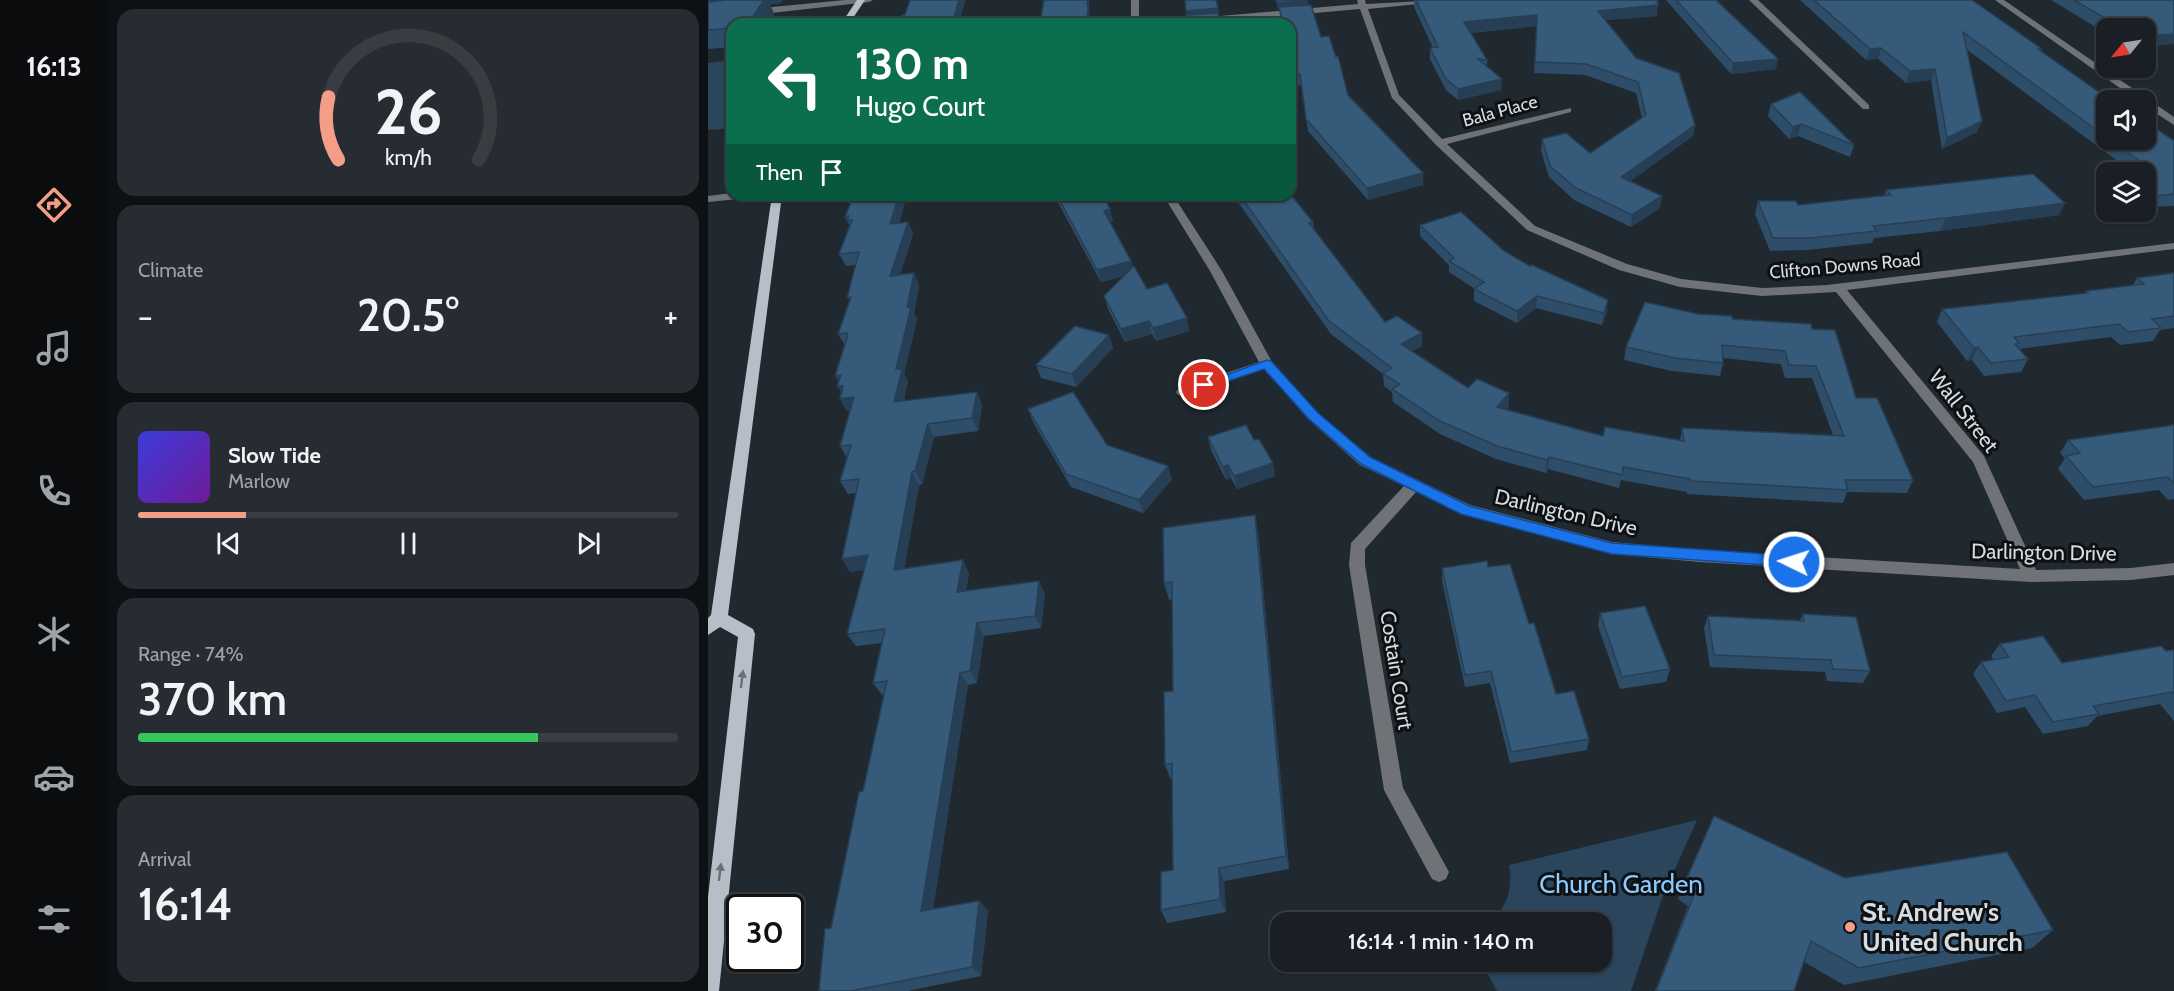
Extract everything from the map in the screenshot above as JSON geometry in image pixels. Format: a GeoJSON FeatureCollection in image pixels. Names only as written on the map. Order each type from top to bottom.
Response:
{"type":"FeatureCollection","features":[{"type":"Feature","properties":{"kind":"main road"},"geometry":{"type":"LineString","coordinates":[[849,18],[860,1]]}},
{"type":"Feature","properties":{"kind":"main road"},"geometry":{"type":"LineString","coordinates":[[708,991],[747,634],[714,623],[776,201]]}},
{"type":"Feature","properties":{"kind":"main road"},"geometry":{"type":"LineString","coordinates":[[708,904],[711,951]]}},
{"type":"Feature","properties":{"kind":"street"},"geometry":{"type":"LineString","coordinates":[[742,13],[869,0]]}},
{"type":"Feature","properties":{"kind":"street"},"geometry":{"type":"LineString","coordinates":[[1135,0],[1135,18]]}},
{"type":"Feature","properties":{"kind":"street"},"geometry":{"type":"LineString","coordinates":[[1219,18],[1362,3],[1439,0]]}},
{"type":"Feature","properties":{"kind":"street"},"geometry":{"type":"LineString","coordinates":[[1753,0],[1866,107]]}},
{"type":"Feature","properties":{"kind":"street"},"geometry":{"type":"LineString","coordinates":[[1999,0],[2128,90]]}},
{"type":"Feature","properties":{"kind":"street","name":"Clifton Downs Road"},"geometry":{"type":"LineString","coordinates":[[1362,3],[1395,96],[1440,143],[1531,228],[1623,267],[1680,283],[1762,292],[1839,288],[2174,246]]}},
{"type":"Feature","properties":{"kind":"street"},"geometry":{"type":"LineString","coordinates":[[2156,109],[2174,122]]}},
{"type":"Feature","properties":{"kind":"street","name":"Bala Place"},"geometry":{"type":"LineString","coordinates":[[1440,143],[1568,110]]}},
{"type":"Feature","properties":{"kind":"street"},"geometry":{"type":"LineString","coordinates":[[708,199],[726,197]]}},
{"type":"Feature","properties":{"kind":"street","name":"Darlington Drive"},"geometry":{"type":"LineString","coordinates":[[1172,201],[1216,271],[1267,364],[1313,416],[1365,461],[1466,510],[1612,548],[1700,556],[2031,576],[2131,574],[2174,569]]}},
{"type":"Feature","properties":{"kind":"street","name":"Wall Street"},"geometry":{"type":"LineString","coordinates":[[1839,288],[1979,460],[2031,576]]}},
{"type":"Feature","properties":{"kind":"street"},"geometry":{"type":"LineString","coordinates":[[1183,392],[1267,364]]}},
{"type":"Feature","properties":{"kind":"street","name":"Costain Court"},"geometry":{"type":"LineString","coordinates":[[1413,486],[1357,547],[1357,565],[1394,790],[1438,872]]}},
{"type":"Feature","properties":{"kind":"green space"},"geometry":{"type":"Polygon","coordinates":[[[726,61],[726,128],[708,130],[708,63],[726,61]]]}},
{"type":"Feature","properties":{"kind":"green space","name":"Church Garden"},"geometry":{"type":"Polygon","coordinates":[[[1697,820],[1663,896],[1631,991],[1497,991],[1487,972],[1612,972],[1612,912],[1499,912],[1508,896],[1509,865],[1697,820]]]}},
{"type":"Feature","properties":{"kind":"building"},"geometry":{"type":"Polygon","coordinates":[[[764,0],[752,18],[726,18],[726,28],[708,30],[708,2],[764,0]]]}},
{"type":"Feature","properties":{"kind":"building"},"geometry":{"type":"Polygon","coordinates":[[[910,0],[959,0],[954,18],[900,18],[905,15],[910,0]]]}},
{"type":"Feature","properties":{"kind":"building"},"geometry":{"type":"Polygon","coordinates":[[[1044,0],[1087,0],[1087,18],[1041,18],[1044,0]]]}},
{"type":"Feature","properties":{"kind":"building"},"geometry":{"type":"Polygon","coordinates":[[[1185,0],[1216,0],[1218,8],[1186,11],[1185,0]]]}},
{"type":"Feature","properties":{"kind":"building"},"geometry":{"type":"Polygon","coordinates":[[[1276,0],[1308,0],[1277,3],[1276,0]]]}},
{"type":"Feature","properties":{"kind":"building"},"geometry":{"type":"Polygon","coordinates":[[[1416,0],[1657,0],[1658,5],[1598,11],[1636,58],[1679,73],[1695,125],[1621,177],[1662,196],[1632,215],[1576,188],[1550,166],[1542,139],[1566,133],[1590,153],[1646,115],[1638,82],[1586,64],[1535,62],[1537,15],[1464,22],[1487,60],[1478,59],[1502,79],[1458,89],[1446,79],[1430,48],[1438,47],[1416,0]]]}},
{"type":"Feature","properties":{"kind":"building"},"geometry":{"type":"Polygon","coordinates":[[[1676,0],[1716,0],[1778,59],[1733,63],[1676,0]]]}},
{"type":"Feature","properties":{"kind":"building"},"geometry":{"type":"Polygon","coordinates":[[[1814,0],[1972,0],[2096,90],[2096,130],[1963,32],[1982,121],[1947,138],[1935,69],[1910,71],[1881,48],[1870,49],[1814,0]]]}},
{"type":"Feature","properties":{"kind":"building"},"geometry":{"type":"Polygon","coordinates":[[[2074,0],[2174,0],[2174,34],[2156,35],[2156,18],[2105,18],[2074,0]]]}},
{"type":"Feature","properties":{"kind":"building"},"geometry":{"type":"Polygon","coordinates":[[[1311,5],[1321,37],[1329,36],[1336,57],[1338,56],[1348,95],[1423,173],[1367,188],[1306,119],[1300,74],[1296,74],[1296,18],[1282,18],[1279,7],[1311,5]]]}},
{"type":"Feature","properties":{"kind":"building"},"geometry":{"type":"Polygon","coordinates":[[[1218,13],[1218,18],[1186,18],[1186,15],[1218,13]]]}},
{"type":"Feature","properties":{"kind":"building"},"geometry":{"type":"Polygon","coordinates":[[[1800,92],[1854,145],[1801,124],[1793,127],[1771,104],[1800,92]]]}},
{"type":"Feature","properties":{"kind":"building"},"geometry":{"type":"Polygon","coordinates":[[[2156,129],[2174,141],[2174,194],[2156,196],[2156,162],[2141,162],[2124,150],[2156,150],[2156,129]]]}},
{"type":"Feature","properties":{"kind":"building"},"geometry":{"type":"Polygon","coordinates":[[[2033,174],[2065,203],[1873,226],[1877,231],[1810,238],[1773,238],[1758,201],[1796,201],[1798,205],[1891,195],[1886,190],[2033,174]]]}},
{"type":"Feature","properties":{"kind":"building"},"geometry":{"type":"Polygon","coordinates":[[[852,201],[897,201],[890,224],[908,222],[890,276],[914,273],[907,307],[911,307],[896,369],[902,369],[894,402],[977,392],[972,418],[928,424],[915,471],[912,472],[894,570],[963,560],[957,592],[1039,581],[1035,616],[977,623],[970,671],[960,673],[921,911],[979,901],[972,967],[851,991],[819,991],[825,929],[831,928],[859,792],[863,791],[887,681],[873,683],[885,629],[847,634],[868,555],[842,559],[859,479],[840,481],[851,445],[840,446],[854,397],[840,399],[843,386],[837,386],[841,375],[835,376],[847,333],[838,334],[851,297],[847,298],[859,252],[839,254],[852,220],[847,221],[849,216],[845,217],[852,201]]]}},
{"type":"Feature","properties":{"kind":"building"},"geometry":{"type":"Polygon","coordinates":[[[1060,201],[1106,201],[1110,209],[1104,211],[1131,261],[1097,270],[1060,201]]]}},
{"type":"Feature","properties":{"kind":"building"},"geometry":{"type":"Polygon","coordinates":[[[1244,201],[1296,201],[1313,222],[1309,223],[1385,322],[1397,316],[1422,333],[1401,344],[1468,388],[1477,379],[1509,393],[1497,407],[1603,436],[1605,427],[1684,441],[1682,428],[1844,436],[1816,366],[1789,365],[1785,351],[1722,345],[1723,363],[1675,358],[1626,347],[1645,302],[1698,314],[1732,316],[1732,319],[1811,324],[1812,329],[1835,330],[1856,398],[1877,398],[1913,480],[1845,480],[1848,490],[1691,481],[1623,467],[1622,475],[1549,457],[1547,460],[1497,446],[1440,421],[1392,389],[1400,384],[1383,374],[1392,368],[1329,321],[1244,201]]]}},
{"type":"Feature","properties":{"kind":"building"},"geometry":{"type":"Polygon","coordinates":[[[1461,212],[1504,251],[1530,266],[1608,300],[1604,313],[1537,296],[1517,311],[1474,289],[1484,282],[1449,261],[1454,258],[1420,225],[1461,212]]]}},
{"type":"Feature","properties":{"kind":"building"},"geometry":{"type":"Polygon","coordinates":[[[1134,266],[1147,289],[1167,283],[1187,318],[1153,328],[1149,321],[1121,329],[1104,296],[1134,266]]]}},
{"type":"Feature","properties":{"kind":"building"},"geometry":{"type":"Polygon","coordinates":[[[2174,273],[2174,316],[2152,319],[2161,328],[2128,332],[2119,324],[2014,337],[2019,343],[2015,344],[2028,359],[1991,363],[1978,347],[1974,348],[1942,309],[2088,293],[2086,291],[2144,284],[2137,278],[2174,273]]]}},
{"type":"Feature","properties":{"kind":"building"},"geometry":{"type":"Polygon","coordinates":[[[1075,326],[1109,335],[1072,374],[1036,365],[1075,326]]]}},
{"type":"Feature","properties":{"kind":"building"},"geometry":{"type":"Polygon","coordinates":[[[1073,392],[1107,445],[1168,466],[1139,500],[1066,474],[1028,409],[1073,392]]]}},
{"type":"Feature","properties":{"kind":"building"},"geometry":{"type":"Polygon","coordinates":[[[1246,425],[1254,440],[1259,439],[1273,463],[1234,476],[1228,465],[1223,467],[1208,437],[1246,425]]]}},
{"type":"Feature","properties":{"kind":"building"},"geometry":{"type":"Polygon","coordinates":[[[2174,425],[2174,483],[2168,477],[2093,487],[2066,456],[2080,453],[2068,440],[2174,425]]]}},
{"type":"Feature","properties":{"kind":"building"},"geometry":{"type":"Polygon","coordinates":[[[1255,515],[1286,856],[1219,868],[1220,899],[1161,910],[1161,872],[1173,870],[1172,763],[1165,765],[1164,692],[1173,691],[1172,582],[1164,583],[1163,528],[1255,515]]]}},
{"type":"Feature","properties":{"kind":"building"},"geometry":{"type":"Polygon","coordinates":[[[1487,561],[1488,567],[1510,564],[1529,624],[1534,623],[1556,694],[1574,691],[1589,739],[1511,752],[1491,671],[1465,675],[1442,568],[1487,561]]]}},
{"type":"Feature","properties":{"kind":"building"},"geometry":{"type":"Polygon","coordinates":[[[1645,606],[1670,669],[1622,677],[1600,613],[1645,606]]]}},
{"type":"Feature","properties":{"kind":"building"},"geometry":{"type":"Polygon","coordinates":[[[1803,614],[1856,617],[1870,671],[1833,669],[1831,660],[1714,655],[1708,616],[1804,621],[1803,614]]]}},
{"type":"Feature","properties":{"kind":"building"},"geometry":{"type":"Polygon","coordinates":[[[2043,636],[2062,663],[2161,646],[2166,651],[2174,650],[2174,694],[2172,692],[2093,706],[2099,714],[2053,722],[2035,695],[2006,701],[1981,662],[2009,657],[2000,644],[2043,636]]]}},
{"type":"Feature","properties":{"kind":"building","name":"St. Andrew's United Church"},"geometry":{"type":"Polygon","coordinates":[[[1714,816],[1845,878],[2007,852],[2053,930],[1859,968],[1811,941],[1794,991],[1656,991],[1697,887],[1686,880],[1714,816]]]}},
{"type":"Feature","properties":{"kind":"place","name":"St. Andrew's United Church"},"geometry":{"type":"Point","coordinates":[1850,927]}},
{"type":"Feature","properties":{"kind":"route"},"geometry":{"type":"LineString","coordinates":[[1204,385],[1267,364],[1313,416],[1365,461],[1466,510],[1534,530],[1612,548],[1794,562]]}}]}
